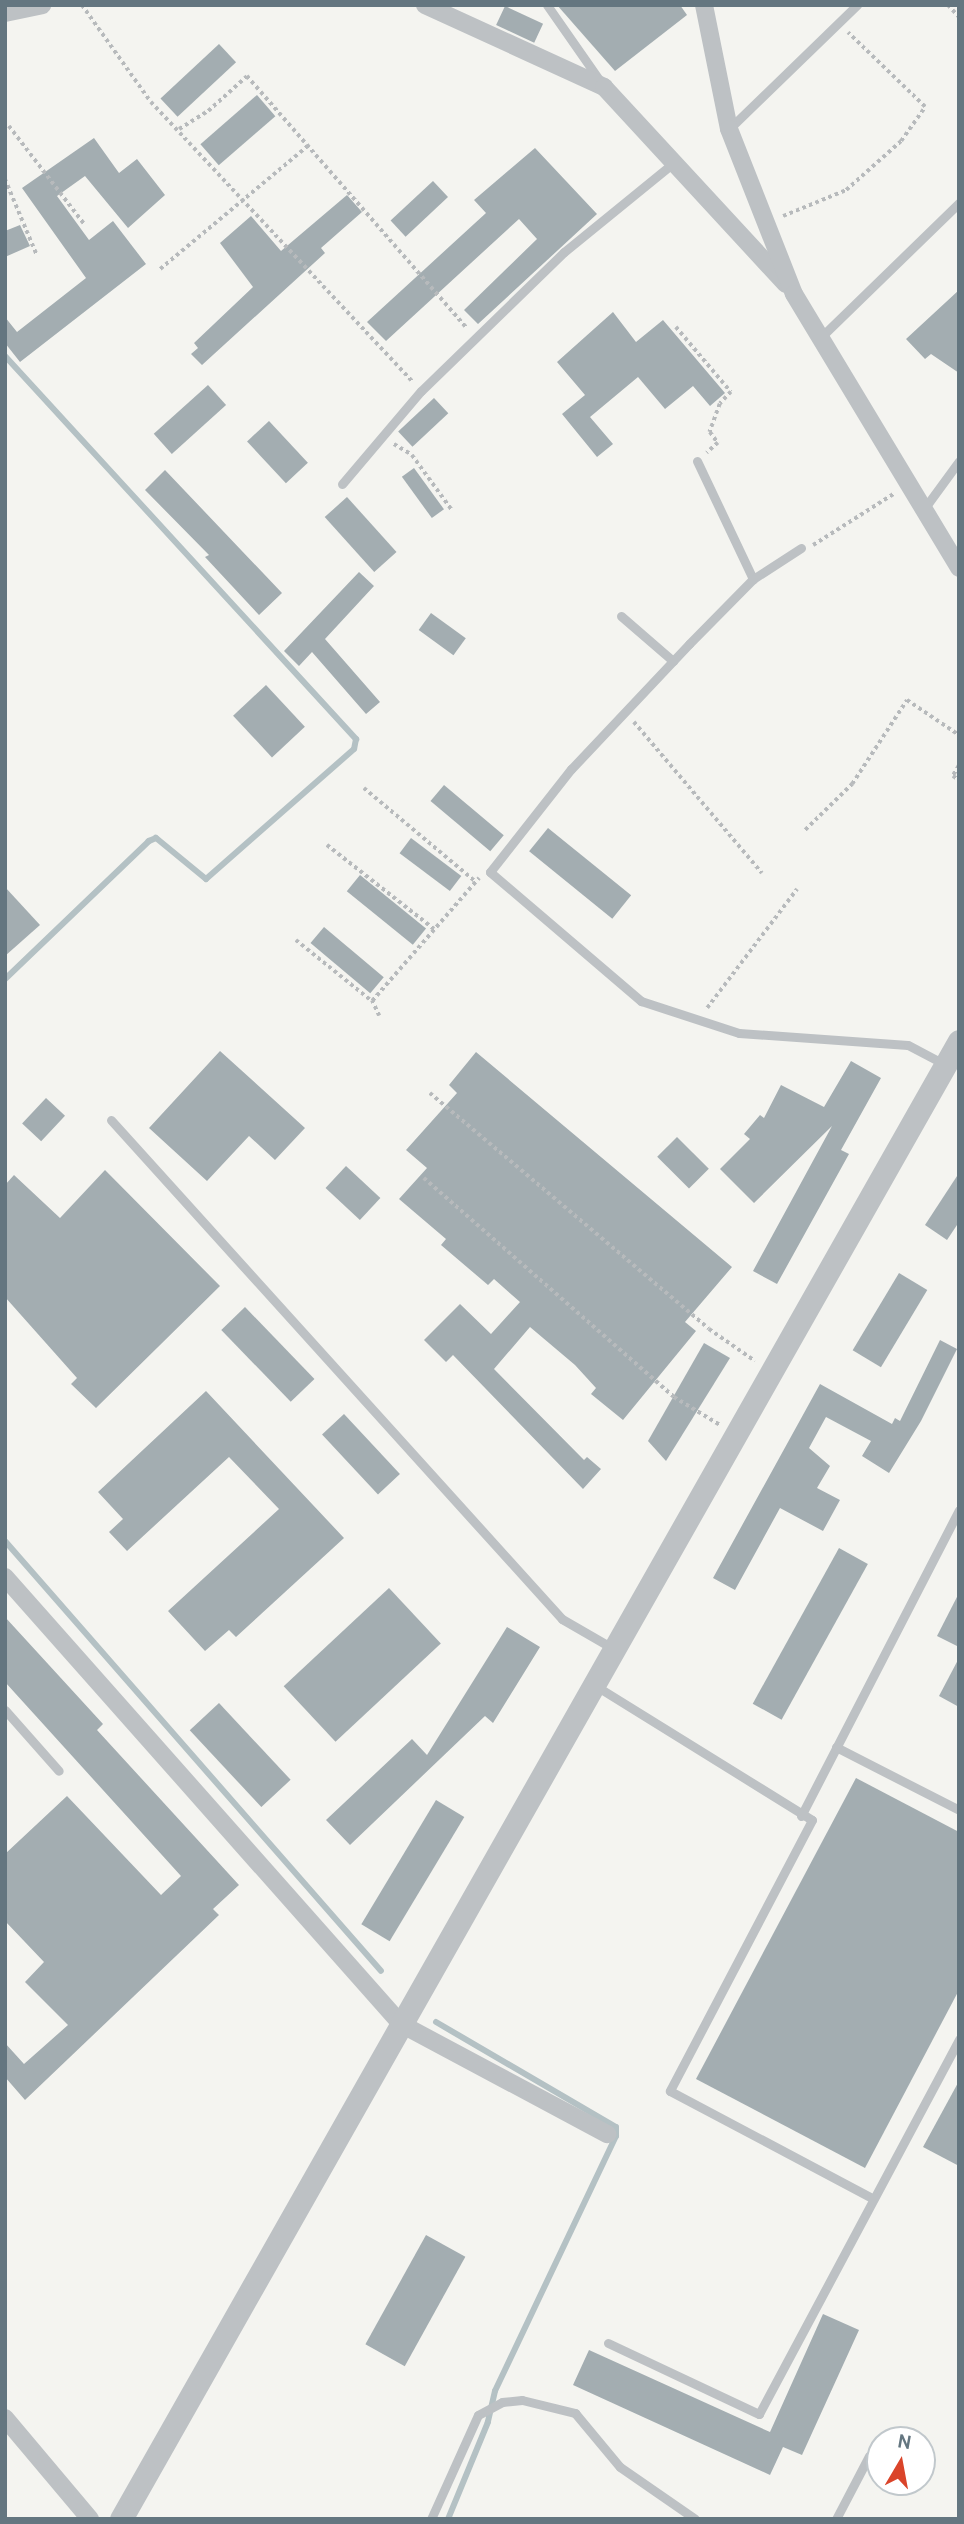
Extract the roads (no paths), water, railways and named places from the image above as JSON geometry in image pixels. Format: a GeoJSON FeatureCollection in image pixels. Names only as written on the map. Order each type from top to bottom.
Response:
{"type":"FeatureCollection","features":[{"type":"Feature","properties":{"kind":"street"},"geometry":{"type":"LineString","coordinates":[[5,13],[42,5]]}},
{"type":"Feature","properties":{"kind":"street"},"geometry":{"type":"LineString","coordinates":[[425,5],[604,87],[671,164],[794,294]]}},
{"type":"Feature","properties":{"kind":"street"},"geometry":{"type":"LineString","coordinates":[[704,5],[729,129],[763,224],[794,294],[907,487],[959,568]]}},
{"type":"Feature","properties":{"kind":"street"},"geometry":{"type":"LineString","coordinates":[[121,2519],[959,1041]]}},
{"type":"Feature","properties":{"kind":"street"},"geometry":{"type":"LineString","coordinates":[[5,1577],[401,2024],[607,2134]]}},
{"type":"Feature","properties":{"kind":"street"},"geometry":{"type":"LineString","coordinates":[[5,2418],[90,2519]]}},
{"type":"Feature","properties":{"kind":"lane"},"geometry":{"type":"LineString","coordinates":[[547,5],[604,87]]}},
{"type":"Feature","properties":{"kind":"lane"},"geometry":{"type":"LineString","coordinates":[[729,129],[857,5]]}},
{"type":"Feature","properties":{"kind":"lane"},"geometry":{"type":"LineString","coordinates":[[342,484],[421,391],[475,338],[564,252],[671,164]]}},
{"type":"Feature","properties":{"kind":"lane"},"geometry":{"type":"LineString","coordinates":[[820,338],[959,203]]}},
{"type":"Feature","properties":{"kind":"lane"},"geometry":{"type":"LineString","coordinates":[[697,461],[753,579]]}},
{"type":"Feature","properties":{"kind":"lane"},"geometry":{"type":"LineString","coordinates":[[923,510],[959,461]]}},
{"type":"Feature","properties":{"kind":"lane"},"geometry":{"type":"LineString","coordinates":[[801,548],[753,579],[673,661],[571,769],[490,872],[641,1001],[697,1021],[773,1038],[884,1040],[908,1045],[945,1065]]}},
{"type":"Feature","properties":{"kind":"lane"},"geometry":{"type":"LineString","coordinates":[[621,616],[673,661]]}},
{"type":"Feature","properties":{"kind":"lane"},"geometry":{"type":"LineString","coordinates":[[111,1120],[562,1619],[614,1649]]}},
{"type":"Feature","properties":{"kind":"lane"},"geometry":{"type":"LineString","coordinates":[[801,1816],[959,1510]]}},
{"type":"Feature","properties":{"kind":"lane"},"geometry":{"type":"LineString","coordinates":[[595,1685],[801,1816],[812,1820],[670,2091],[872,2198]]}},
{"type":"Feature","properties":{"kind":"lane"},"geometry":{"type":"LineString","coordinates":[[5,1710],[59,1771]]}},
{"type":"Feature","properties":{"kind":"lane"},"geometry":{"type":"LineString","coordinates":[[836,1746],[959,1810]]}},
{"type":"Feature","properties":{"kind":"lane"},"geometry":{"type":"LineString","coordinates":[[608,2343],[759,2414],[959,2039]]}},
{"type":"Feature","properties":{"kind":"lane"},"geometry":{"type":"LineString","coordinates":[[431,2519],[478,2415],[502,2402],[522,2400],[575,2413],[620,2467],[695,2519]]}},
{"type":"Feature","properties":{"kind":"lane"},"geometry":{"type":"LineString","coordinates":[[836,2519],[866,2462]]}},
{"type":"Feature","properties":{"kind":"waterway"},"geometry":{"type":"LineString","coordinates":[[5,356],[356,739],[354,749],[206,879],[156,838],[149,841],[5,979]]}},
{"type":"Feature","properties":{"kind":"waterway"},"geometry":{"type":"LineString","coordinates":[[5,1541],[381,1971]]}},
{"type":"Feature","properties":{"kind":"waterway"},"geometry":{"type":"LineString","coordinates":[[436,2022],[616,2127],[616,2136],[495,2391],[488,2422],[448,2519]]}}]}
